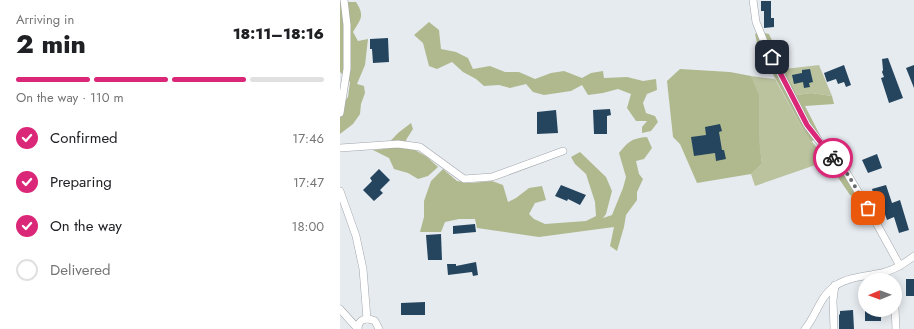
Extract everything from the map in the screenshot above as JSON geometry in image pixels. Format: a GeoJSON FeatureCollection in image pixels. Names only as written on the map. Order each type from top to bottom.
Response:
{"type":"FeatureCollection","features":[{"type":"Feature","properties":{"kind":"street"},"geometry":{"type":"LineString","coordinates":[[340,113],[342,88],[347,68],[347,25],[344,0]]}},
{"type":"Feature","properties":{"kind":"street"},"geometry":{"type":"LineString","coordinates":[[754,0],[756,22],[765,44],[807,125],[826,150],[845,170],[900,266]]}},
{"type":"Feature","properties":{"kind":"street"},"geometry":{"type":"LineString","coordinates":[[340,148],[398,144],[420,147],[464,179],[492,177],[563,151]]}},
{"type":"Feature","properties":{"kind":"street"},"geometry":{"type":"LineString","coordinates":[[340,191],[356,236],[363,269],[365,319]]}},
{"type":"Feature","properties":{"kind":"street"},"geometry":{"type":"LineString","coordinates":[[883,273],[900,266],[914,256]]}},
{"type":"Feature","properties":{"kind":"street"},"geometry":{"type":"LineString","coordinates":[[805,329],[824,297],[835,286],[845,281],[858,278]]}},
{"type":"Feature","properties":{"kind":"street"},"geometry":{"type":"LineString","coordinates":[[834,329],[833,300],[835,286]]}},
{"type":"Feature","properties":{"kind":"street"},"geometry":{"type":"LineString","coordinates":[[342,311],[358,328],[359,323],[365,319]]}},
{"type":"Feature","properties":{"kind":"street"},"geometry":{"type":"LineString","coordinates":[[342,311],[375,321],[379,329]]}},
{"type":"Feature","properties":{"kind":"street"},"geometry":{"type":"LineString","coordinates":[[895,317],[896,329]]}},
{"type":"Feature","properties":{"kind":"green space"},"geometry":{"type":"Polygon","coordinates":[[[340,2],[356,2],[359,7],[361,17],[353,32],[358,41],[368,39],[365,65],[357,84],[364,86],[365,93],[361,104],[360,114],[353,124],[340,134],[340,106],[348,97],[350,82],[340,72],[340,2]]]}},
{"type":"Feature","properties":{"kind":"green space"},"geometry":{"type":"Polygon","coordinates":[[[429,22],[439,30],[441,49],[456,52],[468,58],[473,69],[490,66],[505,72],[519,72],[535,79],[551,73],[564,71],[582,78],[591,73],[603,71],[604,78],[627,77],[643,81],[656,79],[657,90],[647,94],[643,103],[646,113],[655,116],[658,122],[651,131],[642,133],[642,127],[647,121],[636,121],[627,108],[631,94],[618,89],[588,95],[582,85],[571,91],[544,95],[533,92],[526,84],[510,88],[499,85],[484,86],[476,79],[463,72],[452,62],[437,69],[429,66],[423,43],[414,35],[429,22]]]}},
{"type":"Feature","properties":{"kind":"green space"},"geometry":{"type":"Polygon","coordinates":[[[759,32],[769,34],[797,95],[811,93],[832,96],[834,104],[805,106],[822,139],[811,141],[804,131],[758,47],[755,34],[759,32]]]}},
{"type":"Feature","properties":{"kind":"green space"},"geometry":{"type":"Polygon","coordinates":[[[819,65],[832,96],[811,93],[797,95],[785,69],[819,65]]]}},
{"type":"Feature","properties":{"kind":"green space"},"geometry":{"type":"Polygon","coordinates":[[[680,69],[730,72],[751,76],[759,96],[759,137],[762,164],[751,174],[697,183],[680,144],[673,137],[667,81],[680,69]]]}},
{"type":"Feature","properties":{"kind":"green space"},"geometry":{"type":"Polygon","coordinates":[[[751,76],[775,79],[804,131],[827,161],[755,186],[751,174],[762,164],[751,76]]]}},
{"type":"Feature","properties":{"kind":"green space"},"geometry":{"type":"Polygon","coordinates":[[[411,123],[413,129],[406,140],[410,147],[427,157],[438,167],[428,176],[418,179],[408,173],[394,169],[389,158],[373,150],[383,149],[398,133],[411,123]]]}},
{"type":"Feature","properties":{"kind":"green space"},"geometry":{"type":"Polygon","coordinates":[[[647,137],[652,148],[644,159],[636,161],[639,174],[643,179],[637,192],[637,200],[626,215],[617,251],[610,246],[614,227],[539,237],[477,228],[475,219],[459,219],[445,222],[441,232],[420,232],[424,217],[424,201],[431,181],[443,169],[457,181],[471,183],[492,181],[503,185],[508,202],[529,188],[542,186],[546,200],[535,203],[529,214],[534,219],[545,224],[586,221],[596,216],[595,202],[586,174],[575,164],[571,157],[580,152],[606,177],[612,191],[606,214],[603,218],[612,215],[626,177],[619,153],[631,141],[638,138],[647,137]]]}},
{"type":"Feature","properties":{"kind":"green space"},"geometry":{"type":"Polygon","coordinates":[[[832,153],[836,157],[839,156],[861,191],[857,198],[850,195],[827,161],[832,153]]]}},
{"type":"Feature","properties":{"kind":"building"},"geometry":{"type":"Polygon","coordinates":[[[761,1],[771,1],[771,18],[774,18],[774,27],[764,28],[764,11],[761,11],[761,1]]]}},
{"type":"Feature","properties":{"kind":"building"},"geometry":{"type":"Polygon","coordinates":[[[388,38],[389,62],[373,63],[372,49],[370,49],[370,39],[388,38]]]}},
{"type":"Feature","properties":{"kind":"building"},"geometry":{"type":"Polygon","coordinates":[[[888,58],[903,98],[889,103],[881,78],[884,77],[882,72],[882,59],[888,58]]]}},
{"type":"Feature","properties":{"kind":"building"},"geometry":{"type":"Polygon","coordinates":[[[844,65],[851,85],[846,87],[844,82],[838,84],[836,79],[827,82],[824,73],[844,65]]]}},
{"type":"Feature","properties":{"kind":"building"},"geometry":{"type":"Polygon","coordinates":[[[914,65],[914,88],[906,68],[914,65]]]}},
{"type":"Feature","properties":{"kind":"building"},"geometry":{"type":"Polygon","coordinates":[[[810,69],[813,82],[809,83],[810,87],[804,88],[803,82],[794,84],[792,75],[802,73],[802,70],[810,69]]]}},
{"type":"Feature","properties":{"kind":"building"},"geometry":{"type":"Polygon","coordinates":[[[610,109],[611,115],[607,116],[607,134],[594,134],[593,110],[610,109]]]}},
{"type":"Feature","properties":{"kind":"building"},"geometry":{"type":"Polygon","coordinates":[[[556,110],[558,133],[537,134],[537,112],[556,110]]]}},
{"type":"Feature","properties":{"kind":"building"},"geometry":{"type":"Polygon","coordinates":[[[720,124],[722,131],[719,132],[722,150],[724,150],[726,159],[716,161],[715,153],[694,156],[691,137],[706,135],[705,127],[720,124]]]}},
{"type":"Feature","properties":{"kind":"building"},"geometry":{"type":"Polygon","coordinates":[[[877,154],[882,168],[868,173],[862,160],[877,154]]]}},
{"type":"Feature","properties":{"kind":"building"},"geometry":{"type":"Polygon","coordinates":[[[379,169],[390,180],[380,190],[383,193],[374,201],[363,190],[372,181],[370,178],[379,169]]]}},
{"type":"Feature","properties":{"kind":"building"},"geometry":{"type":"Polygon","coordinates":[[[561,185],[586,195],[580,205],[568,199],[567,201],[555,196],[561,185]]]}},
{"type":"Feature","properties":{"kind":"building"},"geometry":{"type":"Polygon","coordinates":[[[886,185],[892,203],[900,200],[909,230],[899,233],[894,217],[887,220],[880,201],[876,202],[872,189],[886,185]]]}},
{"type":"Feature","properties":{"kind":"building"},"geometry":{"type":"Polygon","coordinates":[[[475,224],[476,232],[453,234],[453,226],[475,224]]]}},
{"type":"Feature","properties":{"kind":"building"},"geometry":{"type":"Polygon","coordinates":[[[441,234],[442,260],[428,260],[426,235],[441,234]]]}},
{"type":"Feature","properties":{"kind":"building"},"geometry":{"type":"Polygon","coordinates":[[[476,262],[478,275],[473,276],[472,272],[448,275],[447,264],[456,264],[456,266],[476,262]]]}},
{"type":"Feature","properties":{"kind":"building"},"geometry":{"type":"Polygon","coordinates":[[[906,279],[914,279],[914,296],[906,296],[906,279]]]}},
{"type":"Feature","properties":{"kind":"building"},"geometry":{"type":"Polygon","coordinates":[[[425,302],[425,315],[401,315],[401,303],[425,302]]]}},
{"type":"Feature","properties":{"kind":"building"},"geometry":{"type":"Polygon","coordinates":[[[853,310],[854,329],[839,329],[840,311],[853,310]]]}},
{"type":"Feature","properties":{"kind":"building"},"geometry":{"type":"Polygon","coordinates":[[[865,317],[881,317],[881,321],[865,321],[865,317]]]}},
{"type":"Feature","properties":{"kind":"way so far"},"geometry":{"type":"LineString","coordinates":[[833,158],[845,170],[868,208]]}},
{"type":"Feature","properties":{"kind":"route"},"geometry":{"type":"LineString","coordinates":[[772,57],[807,125],[833,158]]}}]}
